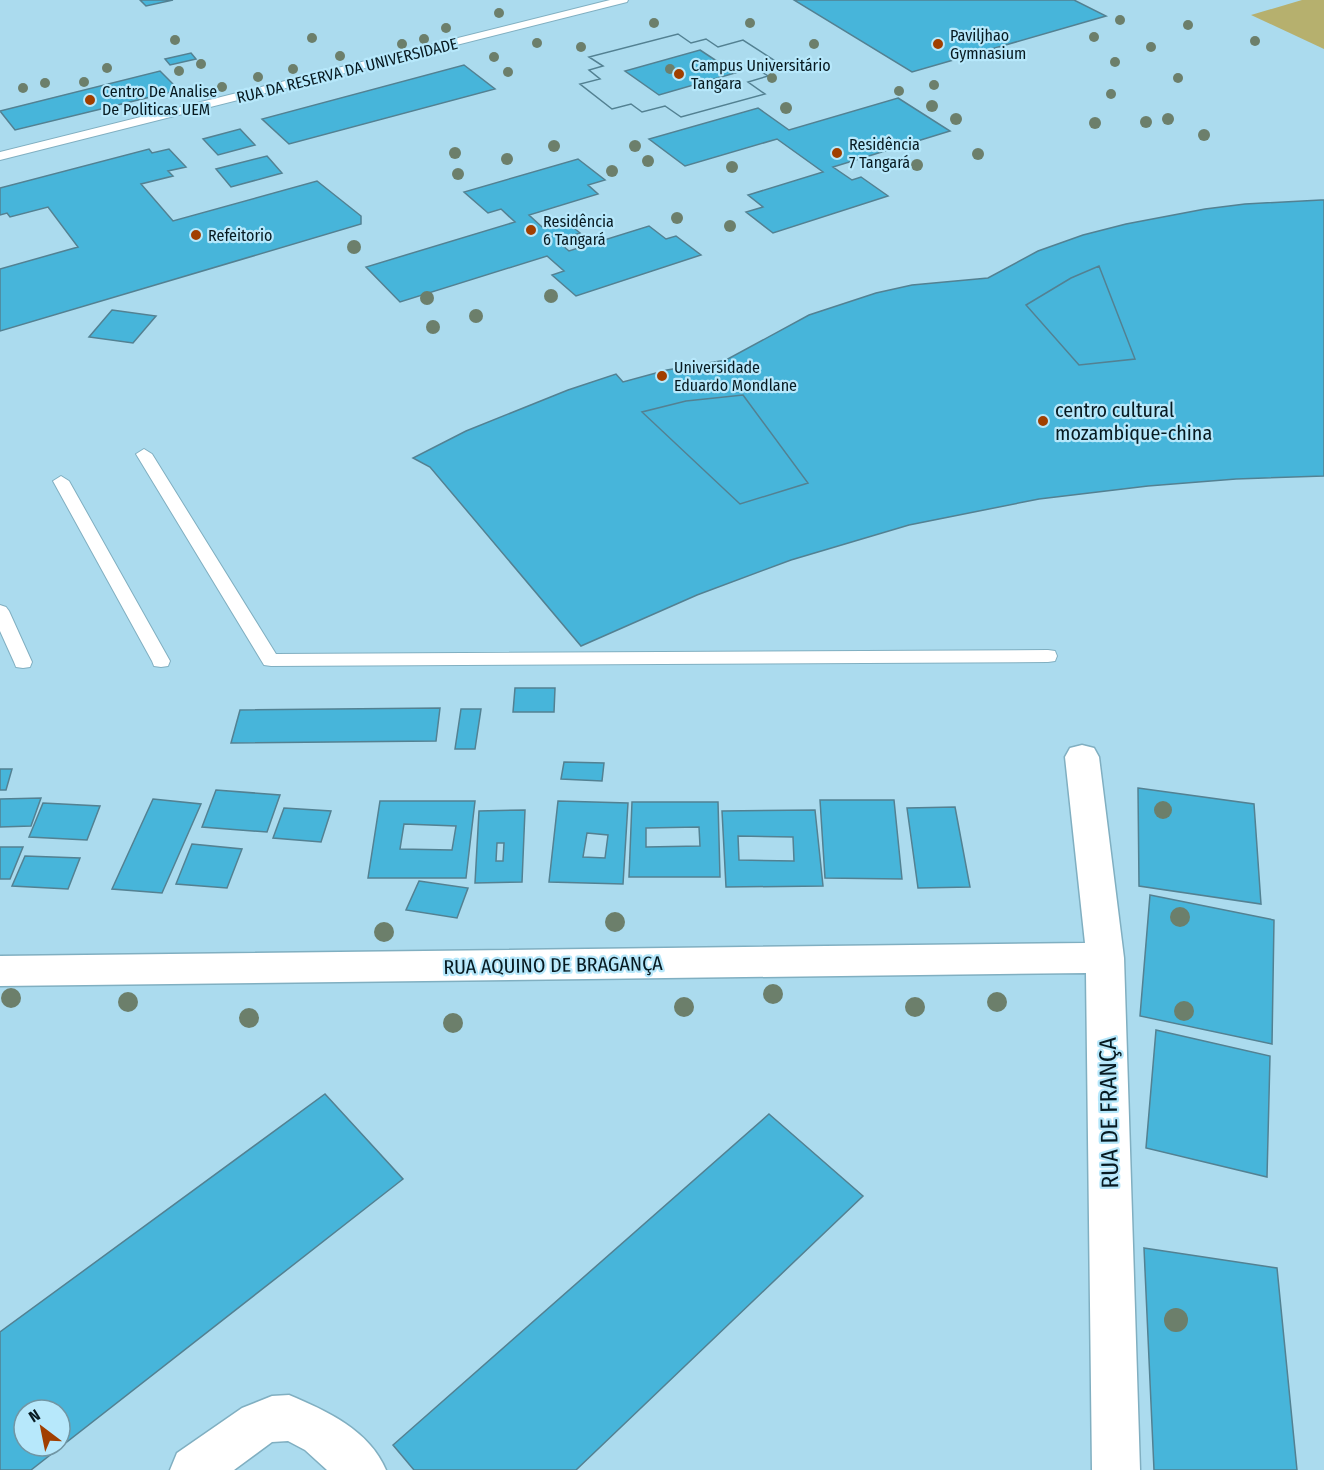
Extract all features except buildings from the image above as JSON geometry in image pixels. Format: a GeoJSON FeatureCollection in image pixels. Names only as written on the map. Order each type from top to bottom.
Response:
{"type":"FeatureCollection","features":[{"type":"Feature","properties":{"kind":"street","name":"RUA DE FRANÇA"},"geometry":{"type":"LineString","coordinates":[[1082,757],[1105,958],[1116,1470]]}},
{"type":"Feature","properties":{"kind":"street","name":"RUA AQUINO DE BRAGANÇA"},"geometry":{"type":"LineString","coordinates":[[0,972],[1105,958]]}},
{"type":"Feature","properties":{"kind":"street"},"geometry":{"type":"LineString","coordinates":[[194,1470],[258,1424],[272,1419],[289,1418],[322,1433],[362,1470]]}},
{"type":"Feature","properties":{"kind":"lane","name":"RUA DA RESERVA DA UNIVERSIDADE"},"geometry":{"type":"LineString","coordinates":[[0,156],[623,0]]}},
{"type":"Feature","properties":{"kind":"lane"},"geometry":{"type":"LineString","coordinates":[[144,454],[271,660],[1048,656]]}},
{"type":"Feature","properties":{"kind":"lane"},"geometry":{"type":"LineString","coordinates":[[61,481],[161,661]]}},
{"type":"Feature","properties":{"kind":"lane"},"geometry":{"type":"LineString","coordinates":[[0,611],[23,662]]}},
{"type":"Feature","properties":{"kind":"shaded area"},"geometry":{"type":"Polygon","coordinates":[[[1302,0],[1324,0],[1324,49],[1251,15],[1302,0]]]}},
{"type":"Feature","properties":{"kind":"place","name":"Paviljhao Gymnasium"},"geometry":{"type":"Point","coordinates":[938,44]}},
{"type":"Feature","properties":{"kind":"place","name":"Campus Universitário Tangara"},"geometry":{"type":"Point","coordinates":[679,74]}},
{"type":"Feature","properties":{"kind":"place","name":"Centro De Analise De Politicas UEM"},"geometry":{"type":"Point","coordinates":[90,100]}},
{"type":"Feature","properties":{"kind":"place","name":"Residência 7 Tangará"},"geometry":{"type":"Point","coordinates":[837,153]}},
{"type":"Feature","properties":{"kind":"place","name":"Residência 6 Tangará"},"geometry":{"type":"Point","coordinates":[531,230]}},
{"type":"Feature","properties":{"kind":"place","name":"Refeitorio"},"geometry":{"type":"Point","coordinates":[196,235]}},
{"type":"Feature","properties":{"kind":"place","name":"Universidade Eduardo Mondlane"},"geometry":{"type":"Point","coordinates":[662,376]}},
{"type":"Feature","properties":{"kind":"place","name":"centro cultural mozambique-china"},"geometry":{"type":"Point","coordinates":[1043,421]}}]}
